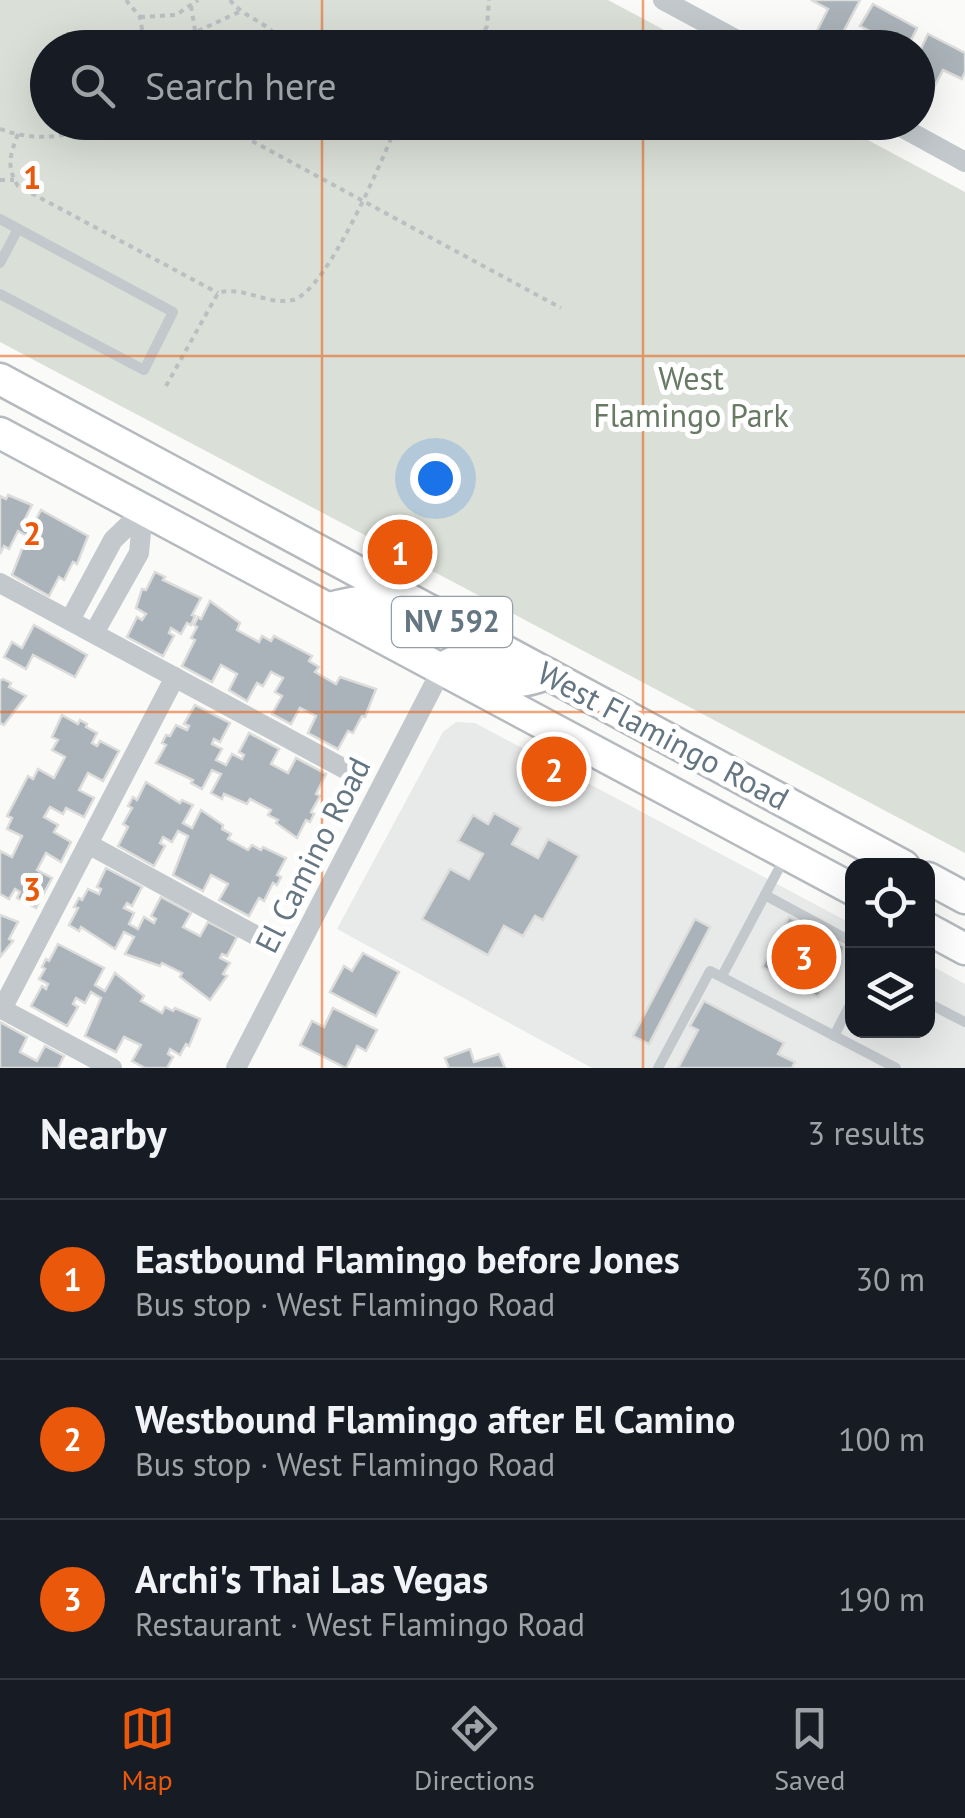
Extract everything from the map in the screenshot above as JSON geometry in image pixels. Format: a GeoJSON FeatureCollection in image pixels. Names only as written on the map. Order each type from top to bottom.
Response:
{"type":"FeatureCollection","features":[{"type":"Feature","properties":{"kind":"main road","name":"West Flamingo Road"},"geometry":{"type":"LineString","coordinates":[[0,379],[889,858]]}},
{"type":"Feature","properties":{"kind":"main road"},"geometry":{"type":"LineString","coordinates":[[0,402],[30,412],[49,405]]}},
{"type":"Feature","properties":{"kind":"main road","name":"West Flamingo Road"},"geometry":{"type":"LineString","coordinates":[[0,433],[845,884]]}},
{"type":"Feature","properties":{"kind":"main road"},"geometry":{"type":"LineString","coordinates":[[329,608],[365,601],[401,618],[416,618],[431,611]]}},
{"type":"Feature","properties":{"kind":"main road"},"geometry":{"type":"LineString","coordinates":[[442,669],[452,661],[463,660],[476,662],[514,681],[548,674]]}},
{"type":"Feature","properties":{"kind":"main road"},"geometry":{"type":"LineString","coordinates":[[935,882],[965,898]]}},
{"type":"Feature","properties":{"kind":"main road"},"geometry":{"type":"LineString","coordinates":[[935,928],[965,929]]}},
{"type":"Feature","properties":{"kind":"main road"},"geometry":{"type":"LineString","coordinates":[[935,932],[965,949]]}},
{"type":"Feature","properties":{"kind":"street"},"geometry":{"type":"LineString","coordinates":[[663,0],[719,30]]}},
{"type":"Feature","properties":{"kind":"street"},"geometry":{"type":"LineString","coordinates":[[925,140],[965,162]]}},
{"type":"Feature","properties":{"kind":"street"},"geometry":{"type":"LineString","coordinates":[[70,620],[112,540],[144,510]]}},
{"type":"Feature","properties":{"kind":"street"},"geometry":{"type":"LineString","coordinates":[[94,633],[139,553],[144,510]]}},
{"type":"Feature","properties":{"kind":"street"},"geometry":{"type":"LineString","coordinates":[[0,583],[343,768]]}},
{"type":"Feature","properties":{"kind":"street","name":"El Camino Road"},"geometry":{"type":"LineString","coordinates":[[236,1068],[442,669]]}},
{"type":"Feature","properties":{"kind":"street"},"geometry":{"type":"LineString","coordinates":[[112,1068],[1,1009],[175,677]]}},
{"type":"Feature","properties":{"kind":"street"},"geometry":{"type":"LineString","coordinates":[[88,844],[256,935]]}},
{"type":"Feature","properties":{"kind":"lane"},"geometry":{"type":"LineString","coordinates":[[0,219],[173,312],[144,370],[0,294]]}},
{"type":"Feature","properties":{"kind":"lane"},"geometry":{"type":"LineString","coordinates":[[0,263],[18,229]]}},
{"type":"Feature","properties":{"kind":"lane"},"geometry":{"type":"LineString","coordinates":[[94,575],[120,588]]}},
{"type":"Feature","properties":{"kind":"lane"},"geometry":{"type":"LineString","coordinates":[[722,976],[786,853]]}},
{"type":"Feature","properties":{"kind":"lane"},"geometry":{"type":"LineString","coordinates":[[765,894],[845,938]]}},
{"type":"Feature","properties":{"kind":"lane"},"geometry":{"type":"LineString","coordinates":[[658,1068],[710,971],[896,1068]]}},
{"type":"Feature","properties":{"kind":"lane"},"geometry":{"type":"LineString","coordinates":[[935,1006],[965,1022]]}},
{"type":"Feature","properties":{"kind":"lane"},"geometry":{"type":"LineString","coordinates":[[834,1036],[845,1015]]}},
{"type":"Feature","properties":{"kind":"path"},"geometry":{"type":"LineString","coordinates":[[126,0],[140,17],[142,30]]}},
{"type":"Feature","properties":{"kind":"path"},"geometry":{"type":"LineString","coordinates":[[140,17],[176,15],[198,0]]}},
{"type":"Feature","properties":{"kind":"path"},"geometry":{"type":"LineString","coordinates":[[230,0],[240,12],[270,30]]}},
{"type":"Feature","properties":{"kind":"path"},"geometry":{"type":"LineString","coordinates":[[484,30],[489,0]]}},
{"type":"Feature","properties":{"kind":"path"},"geometry":{"type":"LineString","coordinates":[[191,6],[198,30]]}},
{"type":"Feature","properties":{"kind":"path"},"geometry":{"type":"LineString","coordinates":[[200,30],[240,12]]}},
{"type":"Feature","properties":{"kind":"path"},"geometry":{"type":"LineString","coordinates":[[0,129],[30,134]]}},
{"type":"Feature","properties":{"kind":"path"},"geometry":{"type":"LineString","coordinates":[[18,134],[9,172],[18,186],[218,293],[229,290],[267,301],[306,296],[325,271],[390,140]]}},
{"type":"Feature","properties":{"kind":"path"},"geometry":{"type":"LineString","coordinates":[[250,140],[561,308]]}},
{"type":"Feature","properties":{"kind":"path"},"geometry":{"type":"LineString","coordinates":[[0,180],[14,180]]}},
{"type":"Feature","properties":{"kind":"path"},"geometry":{"type":"LineString","coordinates":[[166,386],[218,293]]}},
{"type":"Feature","properties":{"kind":"shaded area"},"geometry":{"type":"Polygon","coordinates":[[[456,722],[475,723],[845,920],[845,1038],[935,1038],[935,968],[965,984],[965,1068],[592,1068],[337,929],[443,732],[456,722]]]}},
{"type":"Feature","properties":{"kind":"green space","name":"West Flamingo Park"},"geometry":{"type":"Polygon","coordinates":[[[0,0],[608,0],[664,30],[30,30],[30,140],[868,140],[965,192],[965,853],[0,342],[0,0]]]}},
{"type":"Feature","properties":{"kind":"building"},"geometry":{"type":"Polygon","coordinates":[[[811,0],[860,0],[844,30],[818,30],[828,9],[811,0]]]}},
{"type":"Feature","properties":{"kind":"building"},"geometry":{"type":"Polygon","coordinates":[[[873,4],[917,28],[868,30],[860,26],[873,4]]]}},
{"type":"Feature","properties":{"kind":"building"},"geometry":{"type":"Polygon","coordinates":[[[935,38],[965,53],[962,79],[943,70],[935,85],[935,38]]]}},
{"type":"Feature","properties":{"kind":"building"},"geometry":{"type":"Polygon","coordinates":[[[8,495],[32,505],[23,523],[32,527],[41,510],[88,536],[77,564],[73,562],[64,580],[59,577],[49,596],[12,575],[27,536],[18,531],[9,549],[4,546],[0,554],[0,496],[6,499],[8,495]]]}},
{"type":"Feature","properties":{"kind":"building"},"geometry":{"type":"Polygon","coordinates":[[[155,572],[165,577],[163,580],[201,598],[191,625],[187,623],[181,634],[171,628],[169,633],[174,636],[163,656],[127,637],[137,617],[142,620],[146,614],[136,608],[142,589],[146,590],[155,572]]]}},
{"type":"Feature","properties":{"kind":"building"},"geometry":{"type":"Polygon","coordinates":[[[210,601],[240,623],[237,630],[259,642],[262,636],[271,641],[274,636],[312,656],[309,661],[319,667],[315,672],[336,684],[340,677],[376,689],[365,717],[353,733],[348,731],[338,749],[308,733],[316,716],[300,708],[291,724],[272,714],[282,696],[275,692],[283,678],[271,672],[263,686],[257,683],[247,701],[229,690],[237,674],[221,665],[212,682],[182,666],[195,640],[191,638],[197,627],[194,625],[210,601]]]}},
{"type":"Feature","properties":{"kind":"building"},"geometry":{"type":"Polygon","coordinates":[[[34,625],[87,655],[75,677],[33,655],[26,669],[4,657],[12,642],[22,648],[34,625]]]}},
{"type":"Feature","properties":{"kind":"building"},"geometry":{"type":"Polygon","coordinates":[[[3,679],[26,696],[4,725],[0,723],[3,679]]]}},
{"type":"Feature","properties":{"kind":"building"},"geometry":{"type":"Polygon","coordinates":[[[195,705],[230,723],[220,742],[214,739],[212,744],[222,749],[216,760],[226,765],[232,754],[242,759],[244,755],[239,752],[249,733],[279,749],[271,764],[288,773],[296,758],[326,774],[316,794],[320,796],[311,812],[314,814],[310,822],[306,820],[297,838],[268,815],[271,810],[250,799],[247,804],[211,793],[221,774],[212,770],[202,789],[191,783],[193,780],[156,763],[166,745],[162,743],[166,735],[170,736],[176,725],[187,730],[189,726],[184,724],[195,705]]]}},
{"type":"Feature","properties":{"kind":"building"},"geometry":{"type":"Polygon","coordinates":[[[62,715],[78,724],[80,720],[97,733],[92,743],[97,746],[100,741],[119,751],[103,781],[88,773],[79,790],[94,798],[84,817],[66,808],[63,814],[50,807],[44,817],[58,825],[54,832],[71,842],[61,862],[46,853],[37,870],[52,878],[36,908],[17,898],[20,892],[15,889],[9,899],[0,894],[0,851],[12,857],[22,836],[7,829],[12,818],[7,816],[28,776],[33,779],[38,769],[54,778],[65,757],[52,750],[58,740],[52,737],[62,715]]]}},
{"type":"Feature","properties":{"kind":"building"},"geometry":{"type":"Polygon","coordinates":[[[146,782],[180,803],[182,800],[193,805],[183,823],[192,828],[201,810],[223,825],[222,829],[231,834],[228,839],[248,850],[252,845],[261,850],[263,847],[286,858],[277,875],[281,877],[277,885],[273,883],[264,901],[259,898],[249,916],[219,900],[228,884],[211,875],[203,891],[173,875],[188,836],[178,831],[172,842],[163,837],[160,843],[165,846],[154,866],[118,846],[128,827],[123,824],[132,808],[128,806],[133,797],[137,800],[146,782]]]}},
{"type":"Feature","properties":{"kind":"building"},"geometry":{"type":"Polygon","coordinates":[[[494,813],[521,828],[512,844],[538,858],[548,839],[579,856],[543,920],[535,916],[523,936],[504,926],[488,955],[422,919],[450,869],[469,879],[483,854],[458,841],[473,815],[488,824],[494,813]]]}},
{"type":"Feature","properties":{"kind":"building"},"geometry":{"type":"Polygon","coordinates":[[[106,868],[142,887],[132,906],[127,903],[124,908],[134,913],[129,924],[138,929],[144,917],[154,923],[156,919],[151,916],[161,897],[191,913],[183,927],[200,936],[208,922],[237,937],[227,956],[222,954],[220,958],[230,963],[223,974],[227,976],[210,1000],[180,977],[182,973],[162,963],[160,966],[125,954],[134,937],[124,932],[115,949],[81,927],[79,931],[69,925],[79,898],[82,900],[88,889],[99,894],[101,889],[97,887],[106,868]]]}},
{"type":"Feature","properties":{"kind":"building"},"geometry":{"type":"Polygon","coordinates":[[[0,915],[18,922],[9,939],[13,941],[0,957],[0,915]]]}},
{"type":"Feature","properties":{"kind":"building"},"geometry":{"type":"Polygon","coordinates":[[[789,917],[845,947],[818,997],[762,967],[789,917]]]}},
{"type":"Feature","properties":{"kind":"building"},"geometry":{"type":"Polygon","coordinates":[[[695,919],[710,927],[649,1044],[633,1036],[695,919]]]}},
{"type":"Feature","properties":{"kind":"building"},"geometry":{"type":"Polygon","coordinates":[[[58,944],[104,968],[95,985],[105,991],[115,973],[144,996],[141,1001],[162,1013],[165,1007],[173,1011],[175,1008],[200,1019],[189,1046],[186,1044],[180,1055],[170,1049],[168,1054],[173,1057],[167,1068],[145,1068],[132,1061],[141,1045],[124,1037],[116,1052],[85,1036],[101,998],[91,992],[85,1003],[76,998],[73,1004],[78,1007],[67,1026],[31,1006],[42,986],[46,989],[48,984],[39,979],[45,969],[42,967],[58,944]]]}},
{"type":"Feature","properties":{"kind":"building"},"geometry":{"type":"Polygon","coordinates":[[[363,953],[399,972],[376,1016],[330,992],[344,966],[352,971],[363,953]]]}},
{"type":"Feature","properties":{"kind":"building"},"geometry":{"type":"Polygon","coordinates":[[[704,1001],[784,1043],[778,1054],[795,1062],[792,1068],[678,1068],[698,1030],[690,1026],[704,1001]]]}},
{"type":"Feature","properties":{"kind":"building"},"geometry":{"type":"Polygon","coordinates":[[[333,1008],[377,1030],[366,1051],[357,1046],[346,1068],[300,1045],[312,1021],[324,1027],[333,1008]]]}},
{"type":"Feature","properties":{"kind":"building"},"geometry":{"type":"Polygon","coordinates":[[[0,1022],[27,1037],[20,1052],[37,1061],[45,1046],[64,1056],[58,1068],[0,1068],[0,1022]]]}},
{"type":"Feature","properties":{"kind":"building"},"geometry":{"type":"Polygon","coordinates":[[[470,1049],[474,1062],[499,1054],[505,1068],[449,1068],[445,1058],[470,1049]]]}},
{"type":"Feature","properties":{"kind":"place","name":"Eastbound Flamingo before Jones"},"geometry":{"type":"Point","coordinates":[400,552]}},
{"type":"Feature","properties":{"kind":"place","name":"Westbound Flamingo after El Camino"},"geometry":{"type":"Point","coordinates":[554,769]}},
{"type":"Feature","properties":{"kind":"place","name":"Archi's Thai Las Vegas"},"geometry":{"type":"Point","coordinates":[804,957]}}]}
